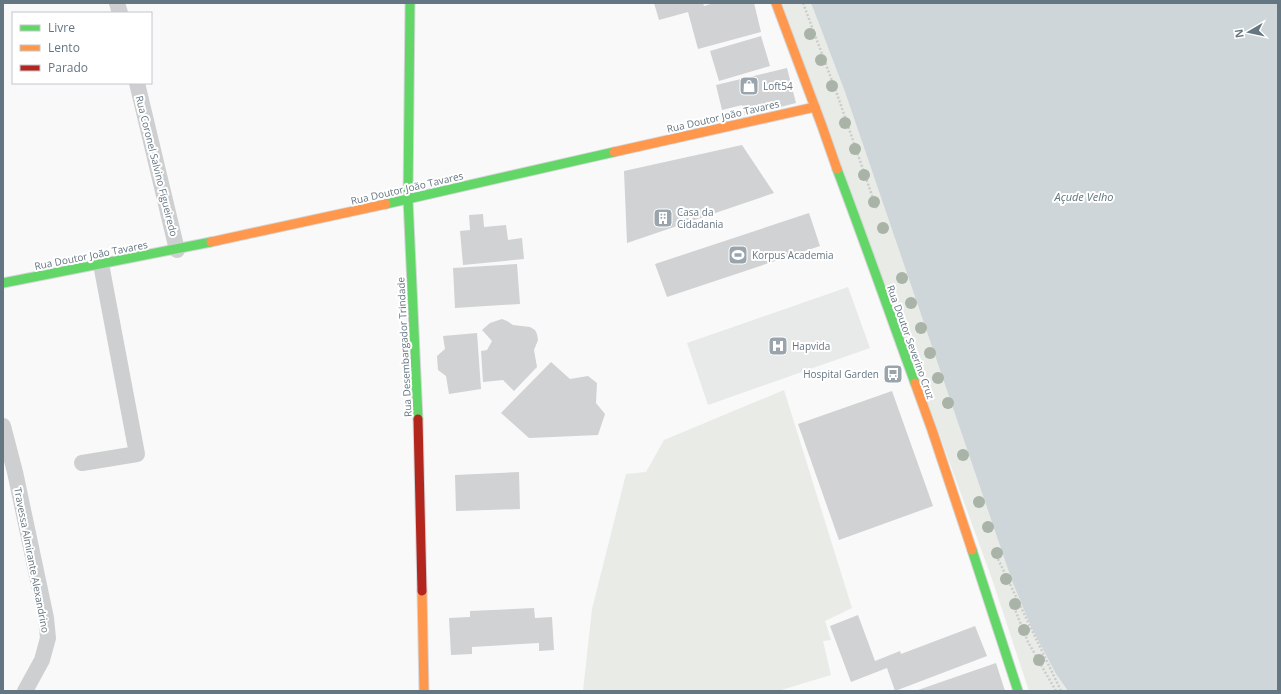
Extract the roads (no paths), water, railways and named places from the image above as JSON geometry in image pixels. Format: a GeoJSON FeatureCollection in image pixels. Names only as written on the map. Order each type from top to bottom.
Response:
{"type":"FeatureCollection","features":[{"type":"Feature","properties":{"kind":"street","name":"Rua Desembargador Trindade"},"geometry":{"type":"LineString","coordinates":[[410,3],[408,199],[420,457],[424,691]]}},
{"type":"Feature","properties":{"kind":"street","name":"Rua Doutor Severino Cruz"},"geometry":{"type":"LineString","coordinates":[[776,3],[836,168],[862,234],[932,430],[1018,691]]}},
{"type":"Feature","properties":{"kind":"street","name":"Rua Coronel Salvino Figueiredo"},"geometry":{"type":"LineString","coordinates":[[136,84],[177,250]]}},
{"type":"Feature","properties":{"kind":"street","name":"Rua Doutor João Tavares"},"geometry":{"type":"LineString","coordinates":[[3,283],[177,250],[815,107]]}},
{"type":"Feature","properties":{"kind":"street"},"geometry":{"type":"LineString","coordinates":[[82,463],[137,454],[101,264]]}},
{"type":"Feature","properties":{"kind":"street","name":"Travessa Almirante Alexandrino"},"geometry":{"type":"LineString","coordinates":[[3,426],[15,472],[46,618],[48,638],[42,660],[25,691]]}},
{"type":"Feature","properties":{"kind":"water","name":"Açude Velho"},"geometry":{"type":"Polygon","coordinates":[[[811,3],[1278,3],[1278,691],[1068,691],[1056,674],[1032,629],[1012,581],[845,92],[811,3]]]}},
{"type":"Feature","properties":{"kind":"place","name":"Loft54"},"geometry":{"type":"Point","coordinates":[749,86]}},
{"type":"Feature","properties":{"kind":"place","name":"Casa da Cidadania"},"geometry":{"type":"Point","coordinates":[663,218]}},
{"type":"Feature","properties":{"kind":"place","name":"Korpus Academia"},"geometry":{"type":"Point","coordinates":[738,255]}},
{"type":"Feature","properties":{"kind":"place","name":"Hapvida"},"geometry":{"type":"Point","coordinates":[778,346]}},
{"type":"Feature","properties":{"kind":"place","name":"Hospital Garden"},"geometry":{"type":"Point","coordinates":[893,374]}}]}
